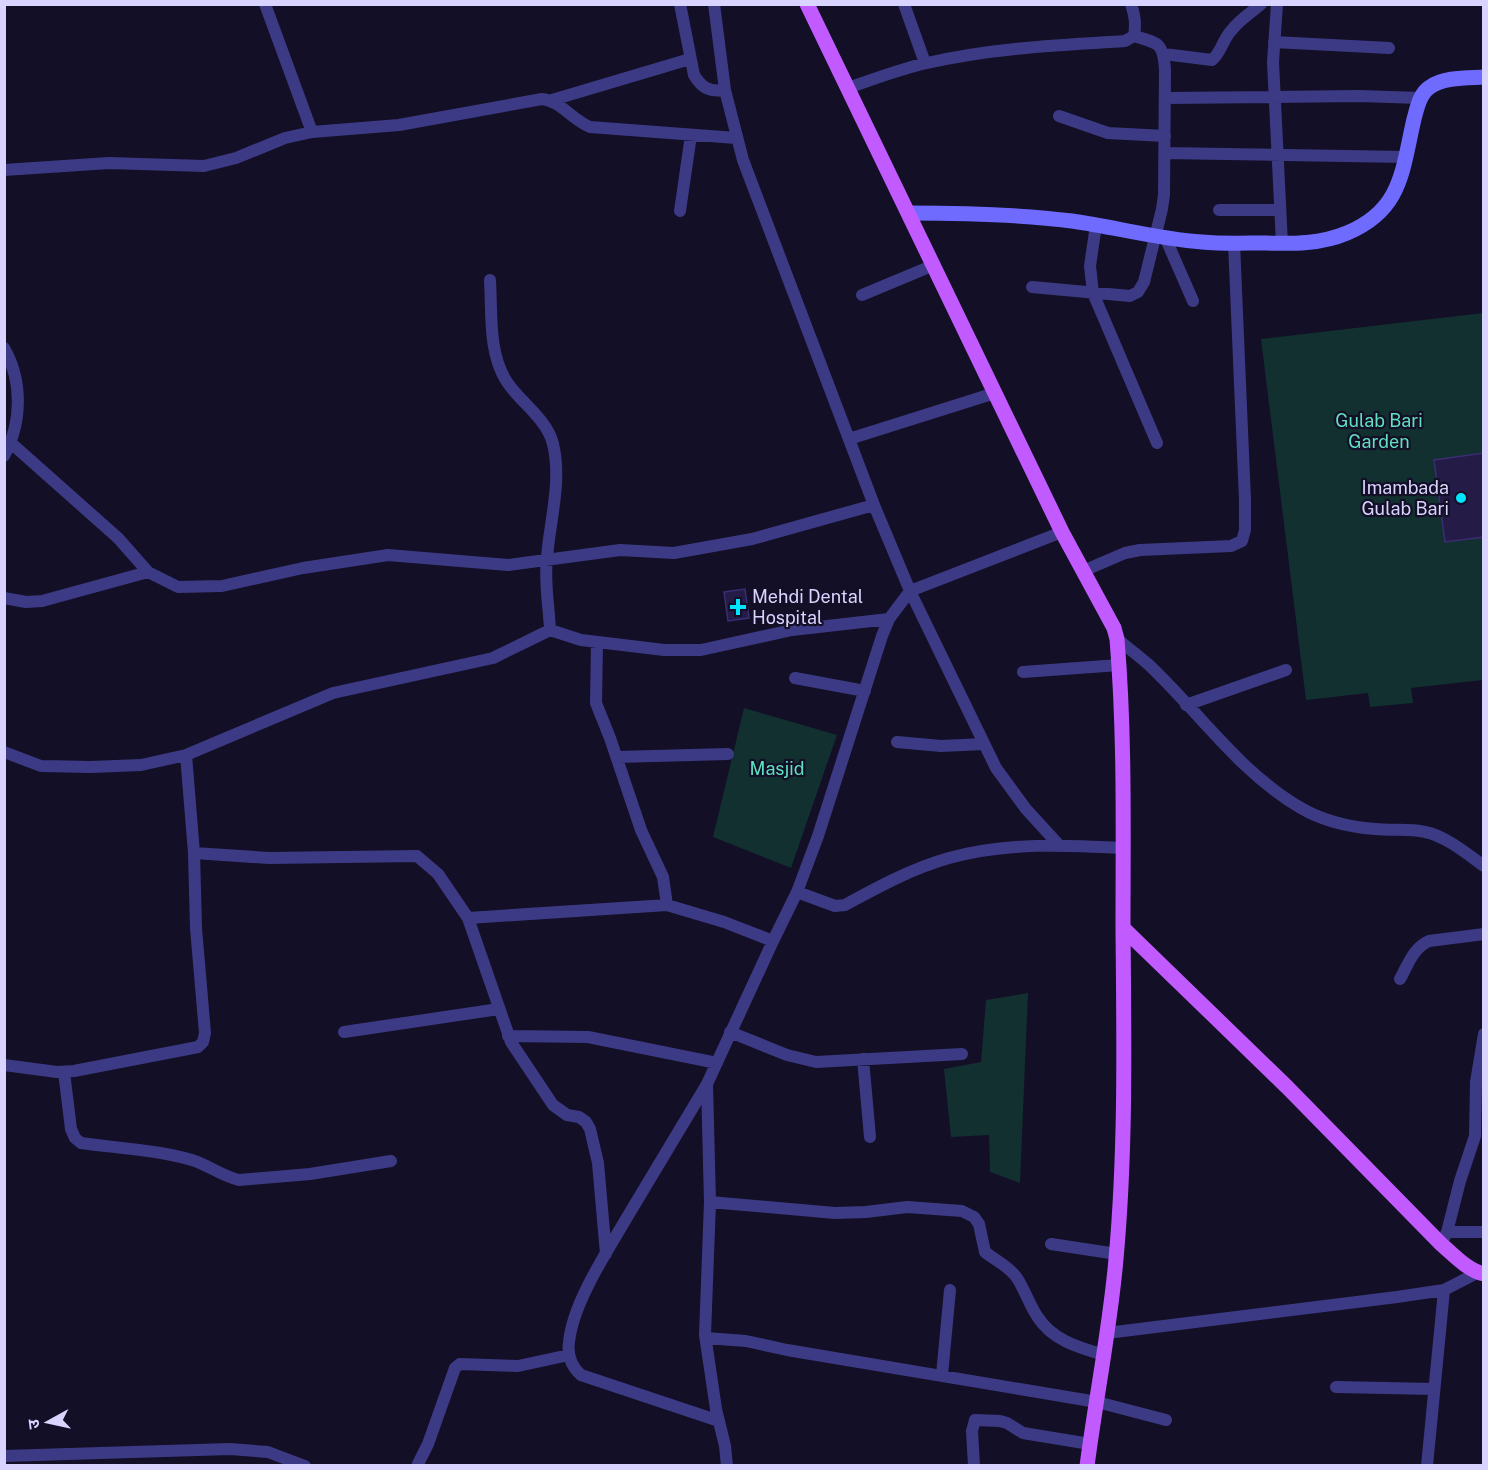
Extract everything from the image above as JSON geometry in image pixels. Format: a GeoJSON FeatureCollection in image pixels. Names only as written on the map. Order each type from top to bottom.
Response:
{"type":"FeatureCollection","features":[{"type":"Feature","properties":{"kind":"main road"},"geometry":{"type":"LineString","coordinates":[[807,4],[1062,532],[1114,628],[1117,639],[1123,848],[1122,1160],[1117,1254],[1087,1466]]}},
{"type":"Feature","properties":{"kind":"main road"},"geometry":{"type":"LineString","coordinates":[[1123,928],[1480,1274]]}},
{"type":"Feature","properties":{"kind":"street"},"geometry":{"type":"LineString","coordinates":[[265,4],[312,132]]}},
{"type":"Feature","properties":{"kind":"street"},"geometry":{"type":"LineString","coordinates":[[680,4],[694,75],[700,85],[708,90],[725,90]]}},
{"type":"Feature","properties":{"kind":"street"},"geometry":{"type":"LineString","coordinates":[[714,4],[725,90],[736,138],[874,505],[910,591],[996,768],[1009,788],[1058,844]]}},
{"type":"Feature","properties":{"kind":"street"},"geometry":{"type":"LineString","coordinates":[[904,4],[925,63]]}},
{"type":"Feature","properties":{"kind":"street"},"geometry":{"type":"LineString","coordinates":[[1131,4],[1135,16],[1134,36]]}},
{"type":"Feature","properties":{"kind":"street"},"geometry":{"type":"LineString","coordinates":[[1164,54],[1212,60],[1234,26],[1261,4]]}},
{"type":"Feature","properties":{"kind":"street"},"geometry":{"type":"LineString","coordinates":[[1277,4],[1274,97],[1282,244]]}},
{"type":"Feature","properties":{"kind":"street"},"geometry":{"type":"LineString","coordinates":[[848,88],[925,63],[963,56],[1052,45],[1125,40],[1134,36],[1156,42],[1161,47],[1164,54],[1165,98],[1161,237],[1144,282],[1138,292],[1120,297],[1032,287]]}},
{"type":"Feature","properties":{"kind":"street"},"geometry":{"type":"LineString","coordinates":[[1274,42],[1389,48]]}},
{"type":"Feature","properties":{"kind":"street"},"geometry":{"type":"LineString","coordinates":[[4,170],[109,164],[204,166],[236,158],[285,138],[312,132],[399,125],[542,99],[552,100],[690,59]]}},
{"type":"Feature","properties":{"kind":"street"},"geometry":{"type":"LineString","coordinates":[[909,213],[983,213],[1042,218],[1202,242],[1282,244],[1328,239],[1351,231],[1370,220],[1384,208],[1395,193],[1406,157],[1417,106],[1431,87],[1462,78],[1484,77]]}},
{"type":"Feature","properties":{"kind":"street"},"geometry":{"type":"LineString","coordinates":[[1165,98],[1359,96],[1421,98]]}},
{"type":"Feature","properties":{"kind":"street"},"geometry":{"type":"LineString","coordinates":[[552,100],[581,124],[590,127],[736,138]]}},
{"type":"Feature","properties":{"kind":"street"},"geometry":{"type":"LineString","coordinates":[[1059,116],[1108,133],[1165,136]]}},
{"type":"Feature","properties":{"kind":"street"},"geometry":{"type":"LineString","coordinates":[[680,210],[691,135]]}},
{"type":"Feature","properties":{"kind":"street"},"geometry":{"type":"LineString","coordinates":[[1165,153],[1406,157]]}},
{"type":"Feature","properties":{"kind":"street"},"geometry":{"type":"LineString","coordinates":[[1219,210],[1279,210]]}},
{"type":"Feature","properties":{"kind":"street"},"geometry":{"type":"LineString","coordinates":[[1096,225],[1090,266],[1093,293],[1157,443]]}},
{"type":"Feature","properties":{"kind":"street"},"geometry":{"type":"LineString","coordinates":[[1161,237],[1193,301]]}},
{"type":"Feature","properties":{"kind":"street"},"geometry":{"type":"LineString","coordinates":[[1083,571],[1140,549],[1231,546],[1242,541],[1245,530],[1245,500],[1234,243]]}},
{"type":"Feature","properties":{"kind":"street"},"geometry":{"type":"LineString","coordinates":[[862,295],[934,265]]}},
{"type":"Feature","properties":{"kind":"street"},"geometry":{"type":"LineString","coordinates":[[490,280],[497,360],[506,381],[549,433],[555,451],[556,487],[546,560],[550,630]]}},
{"type":"Feature","properties":{"kind":"street"},"geometry":{"type":"LineString","coordinates":[[4,348],[10,358],[17,385],[19,409],[11,443],[4,456]]}},
{"type":"Feature","properties":{"kind":"street"},"geometry":{"type":"LineString","coordinates":[[849,439],[995,393]]}},
{"type":"Feature","properties":{"kind":"street"},"geometry":{"type":"LineString","coordinates":[[4,404],[19,409]]}},
{"type":"Feature","properties":{"kind":"street"},"geometry":{"type":"LineString","coordinates":[[11,443],[118,538],[148,572],[178,587],[222,586],[303,568],[388,555],[508,565],[620,550],[674,553],[752,539],[874,505]]}},
{"type":"Feature","properties":{"kind":"street"},"geometry":{"type":"LineString","coordinates":[[719,1421],[581,1375],[575,1369],[569,1355],[568,1345],[578,1308],[606,1254],[707,1084],[797,892],[818,836],[889,619],[910,591],[1062,532]]}},
{"type":"Feature","properties":{"kind":"street"},"geometry":{"type":"LineString","coordinates":[[4,598],[26,602],[42,601],[148,572]]}},
{"type":"Feature","properties":{"kind":"street"},"geometry":{"type":"LineString","coordinates":[[4,752],[41,766],[91,767],[141,765],[186,755],[333,693],[379,681],[493,658],[550,630],[581,640],[664,650],[701,650],[792,630],[889,619]]}},
{"type":"Feature","properties":{"kind":"street"},"geometry":{"type":"LineString","coordinates":[[1117,639],[1149,665],[1257,776],[1299,807],[1318,817],[1340,823],[1375,829],[1426,832],[1444,840],[1484,866]]}},
{"type":"Feature","properties":{"kind":"street"},"geometry":{"type":"LineString","coordinates":[[597,642],[596,703],[641,830],[663,877],[668,905]]}},
{"type":"Feature","properties":{"kind":"street"},"geometry":{"type":"LineString","coordinates":[[1023,672],[1119,665]]}},
{"type":"Feature","properties":{"kind":"street"},"geometry":{"type":"LineString","coordinates":[[1186,705],[1286,669]]}},
{"type":"Feature","properties":{"kind":"street"},"geometry":{"type":"LineString","coordinates":[[795,678],[864,691]]}},
{"type":"Feature","properties":{"kind":"street"},"geometry":{"type":"LineString","coordinates":[[897,742],[941,746],[984,744]]}},
{"type":"Feature","properties":{"kind":"street"},"geometry":{"type":"LineString","coordinates":[[617,757],[728,754]]}},
{"type":"Feature","properties":{"kind":"street"},"geometry":{"type":"LineString","coordinates":[[4,1065],[64,1072],[198,1047],[203,1042],[205,1033],[196,928],[194,853],[186,755]]}},
{"type":"Feature","properties":{"kind":"street"},"geometry":{"type":"LineString","coordinates":[[797,892],[835,906],[845,905],[899,878],[948,858],[984,850],[1058,844],[1123,848]]}},
{"type":"Feature","properties":{"kind":"street"},"geometry":{"type":"LineString","coordinates":[[194,853],[269,858],[417,856],[438,874],[468,918],[508,1036],[553,1105],[567,1115],[579,1117],[590,1129],[598,1163],[606,1254]]}},
{"type":"Feature","properties":{"kind":"street"},"geometry":{"type":"LineString","coordinates":[[468,918],[668,905],[724,922],[773,941]]}},
{"type":"Feature","properties":{"kind":"street"},"geometry":{"type":"LineString","coordinates":[[1400,979],[1416,949],[1422,944],[1429,941],[1484,934]]}},
{"type":"Feature","properties":{"kind":"street"},"geometry":{"type":"LineString","coordinates":[[344,1032],[499,1009]]}},
{"type":"Feature","properties":{"kind":"street"},"geometry":{"type":"LineString","coordinates":[[730,1032],[802,1060],[816,1062],[962,1054]]}},
{"type":"Feature","properties":{"kind":"street"},"geometry":{"type":"LineString","coordinates":[[1484,1034],[1476,1082],[1475,1136],[1444,1238],[1484,1232]]}},
{"type":"Feature","properties":{"kind":"street"},"geometry":{"type":"LineString","coordinates":[[508,1036],[588,1037],[717,1062]]}},
{"type":"Feature","properties":{"kind":"street"},"geometry":{"type":"LineString","coordinates":[[863,1059],[870,1137]]}},
{"type":"Feature","properties":{"kind":"street"},"geometry":{"type":"LineString","coordinates":[[64,1072],[71,1129],[75,1138],[81,1143],[187,1159],[239,1180],[310,1174],[391,1161]]}},
{"type":"Feature","properties":{"kind":"street"},"geometry":{"type":"LineString","coordinates":[[707,1084],[710,1202],[706,1338],[727,1466]]}},
{"type":"Feature","properties":{"kind":"street"},"geometry":{"type":"LineString","coordinates":[[710,1202],[835,1213],[907,1207],[962,1211],[974,1217],[979,1224],[985,1252],[1009,1269],[1018,1279],[1037,1316],[1050,1333],[1079,1348],[1104,1355]]}},
{"type":"Feature","properties":{"kind":"street"},"geometry":{"type":"LineString","coordinates":[[1051,1244],[1117,1254]]}},
{"type":"Feature","properties":{"kind":"street"},"geometry":{"type":"LineString","coordinates":[[1107,1333],[1444,1290],[1480,1274]]}},
{"type":"Feature","properties":{"kind":"street"},"geometry":{"type":"LineString","coordinates":[[942,1375],[950,1290]]}},
{"type":"Feature","properties":{"kind":"street"},"geometry":{"type":"LineString","coordinates":[[1427,1466],[1444,1290]]}},
{"type":"Feature","properties":{"kind":"street"},"geometry":{"type":"LineString","coordinates":[[706,1338],[746,1341],[787,1350],[1096,1402],[1166,1420]]}},
{"type":"Feature","properties":{"kind":"street"},"geometry":{"type":"LineString","coordinates":[[419,1465],[455,1368],[460,1364],[518,1366],[569,1355]]}},
{"type":"Feature","properties":{"kind":"street"},"geometry":{"type":"LineString","coordinates":[[1336,1387],[1434,1389]]}},
{"type":"Feature","properties":{"kind":"street"},"geometry":{"type":"LineString","coordinates":[[974,1466],[972,1431],[975,1420],[1000,1421],[1023,1433],[1090,1444]]}},
{"type":"Feature","properties":{"kind":"street"},"geometry":{"type":"LineString","coordinates":[[4,1456],[230,1449],[268,1452],[305,1466]]}},
{"type":"Feature","properties":{"kind":"green space","name":"Gulab Bari Garden"},"geometry":{"type":"Polygon","coordinates":[[[1483,313],[1483,680],[1411,688],[1413,703],[1370,707],[1368,693],[1306,700],[1261,339],[1483,313]]]}},
{"type":"Feature","properties":{"kind":"green space","name":"Masjid"},"geometry":{"type":"Polygon","coordinates":[[[744,708],[837,735],[791,868],[713,837],[744,708]]]}},
{"type":"Feature","properties":{"kind":"green space"},"geometry":{"type":"Polygon","coordinates":[[[1028,993],[1020,1183],[990,1172],[989,1135],[951,1137],[944,1069],[981,1062],[986,1000],[1028,993]]]}},
{"type":"Feature","properties":{"kind":"building","name":"Imambada Gulab Bari"},"geometry":{"type":"Polygon","coordinates":[[[1484,453],[1484,537],[1445,542],[1434,460],[1484,453]]]}},
{"type":"Feature","properties":{"kind":"building"},"geometry":{"type":"Polygon","coordinates":[[[745,589],[749,618],[728,621],[724,592],[745,589]]]}},
{"type":"Feature","properties":{"kind":"place","name":"Imambada Gulab Bari"},"geometry":{"type":"Point","coordinates":[1461,498]}},
{"type":"Feature","properties":{"kind":"place","name":"Mehdi Dental Hospital"},"geometry":{"type":"Point","coordinates":[738,607]}}]}
